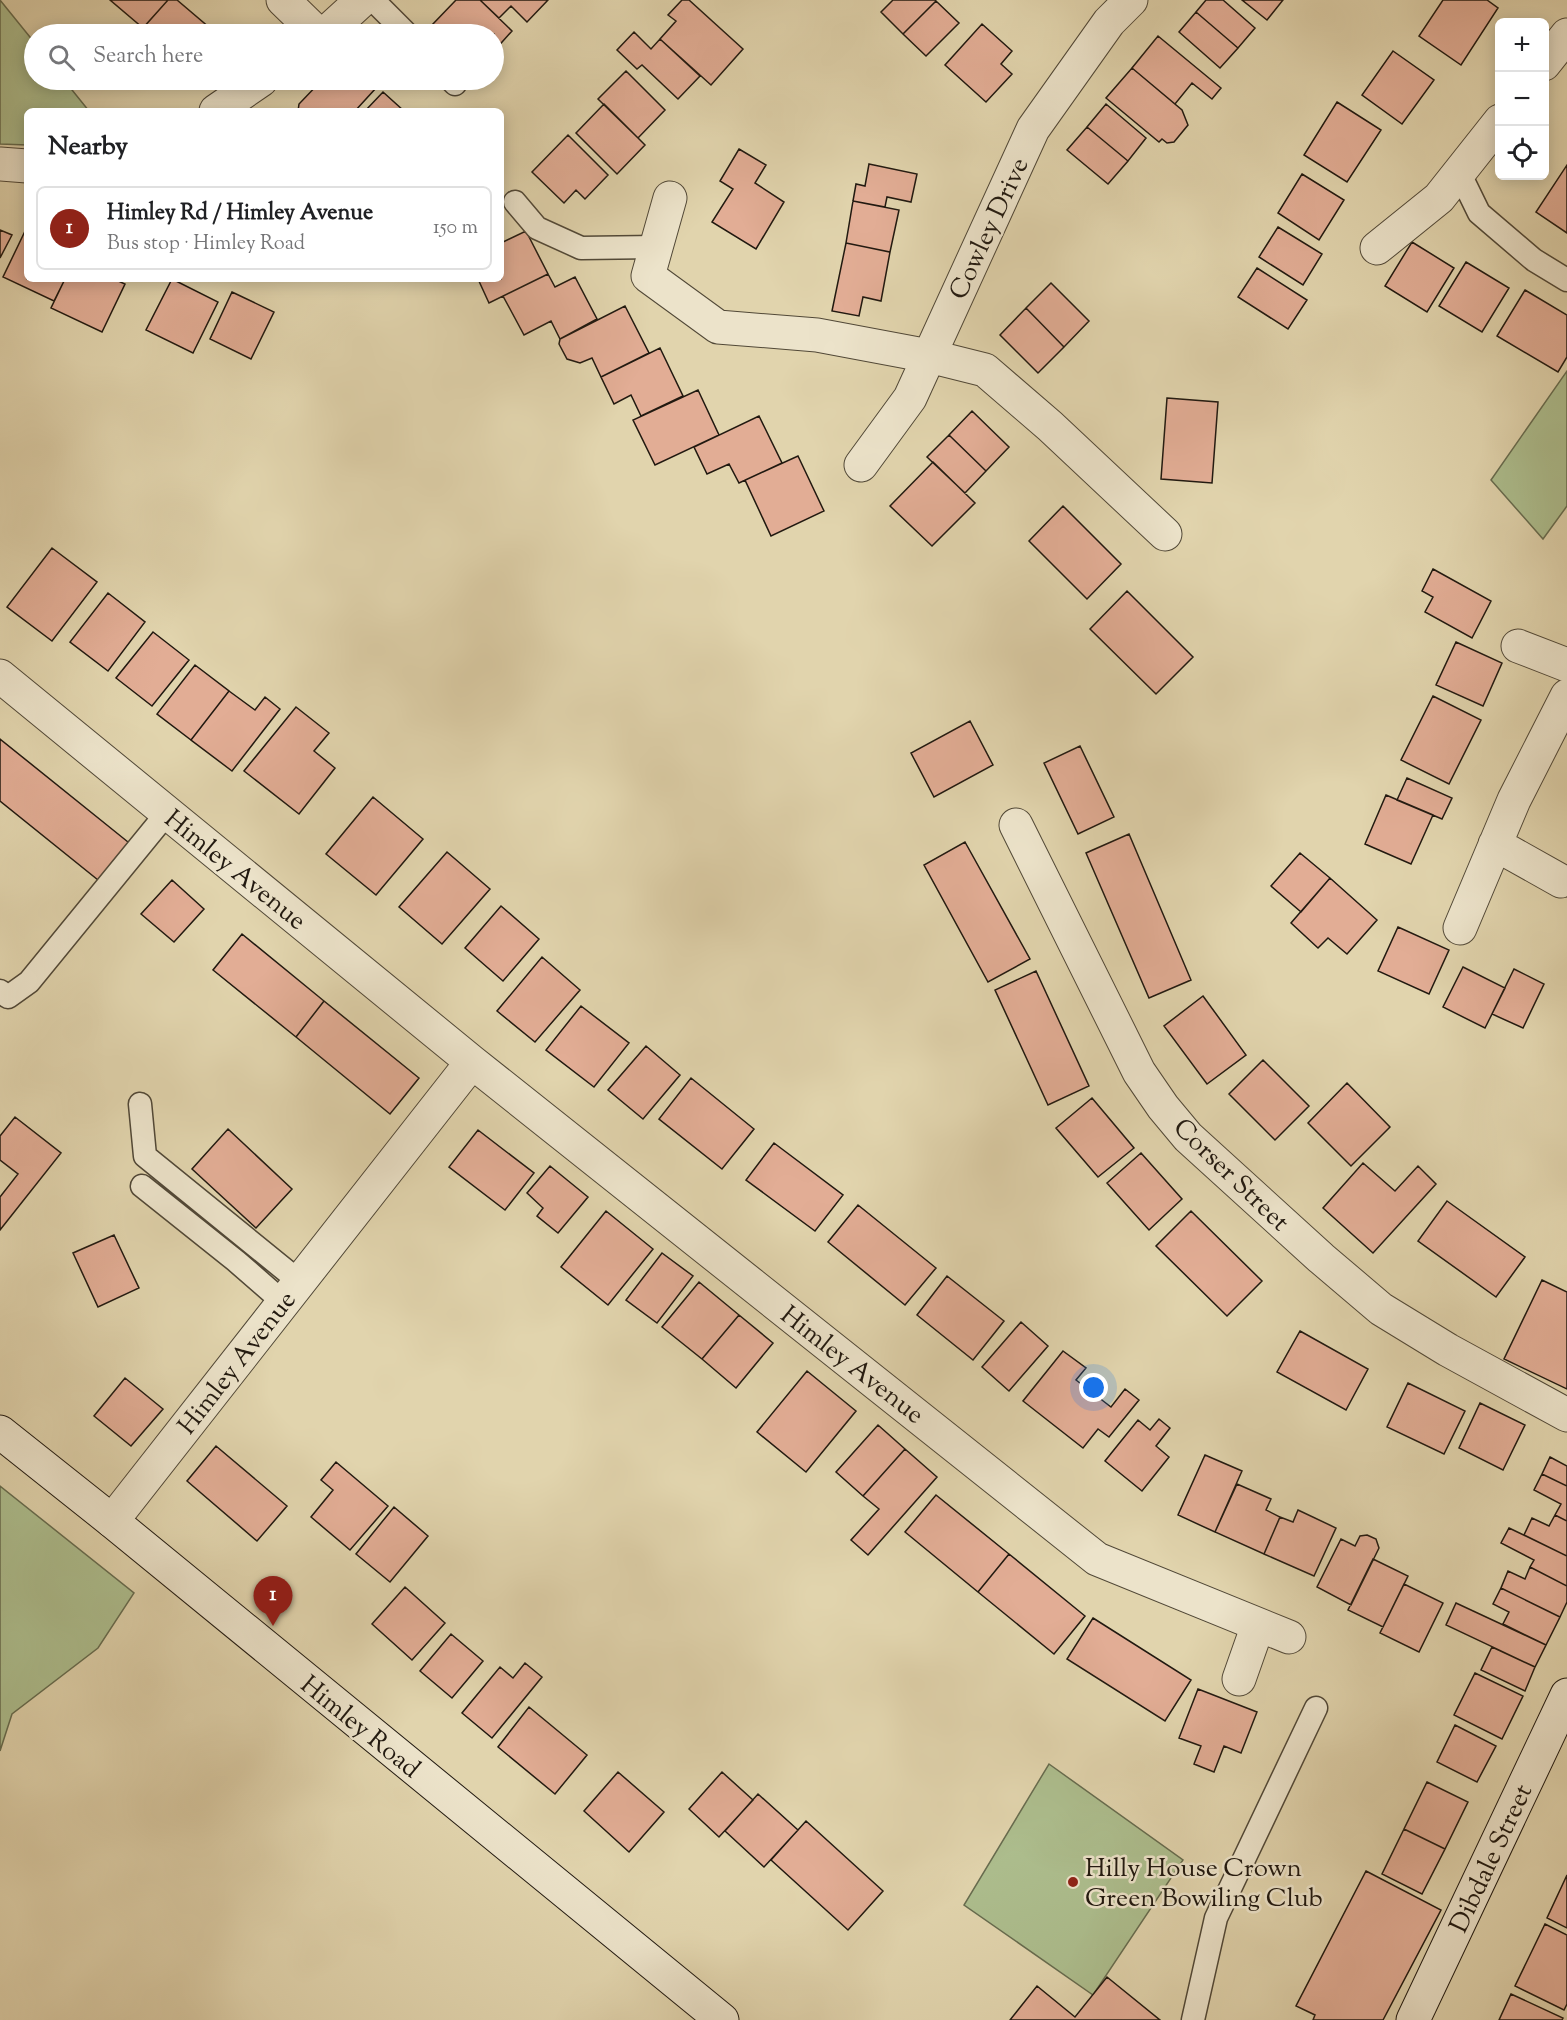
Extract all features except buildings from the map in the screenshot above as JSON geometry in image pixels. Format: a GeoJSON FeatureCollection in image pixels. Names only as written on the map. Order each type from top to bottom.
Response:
{"type":"FeatureCollection","features":[{"type":"Feature","properties":{"kind":"street"},"geometry":{"type":"LineString","coordinates":[[283,0],[308,24]]}},
{"type":"Feature","properties":{"kind":"street"},"geometry":{"type":"LineString","coordinates":[[336,24],[362,0]]}},
{"type":"Feature","properties":{"kind":"street","name":"Cowley Drive"},"geometry":{"type":"LineString","coordinates":[[861,465],[910,398],[1033,129],[1109,22],[1131,0]]}},
{"type":"Feature","properties":{"kind":"street"},"geometry":{"type":"LineString","coordinates":[[1549,59],[1567,35]]}},
{"type":"Feature","properties":{"kind":"street"},"geometry":{"type":"LineString","coordinates":[[220,108],[246,90]]}},
{"type":"Feature","properties":{"kind":"street"},"geometry":{"type":"LineString","coordinates":[[1377,248],[1438,198],[1496,126]]}},
{"type":"Feature","properties":{"kind":"street"},"geometry":{"type":"LineString","coordinates":[[0,164],[24,166]]}},
{"type":"Feature","properties":{"kind":"street"},"geometry":{"type":"LineString","coordinates":[[670,198],[648,276],[718,327],[817,335],[929,356],[985,370],[1050,426],[1165,534]]}},
{"type":"Feature","properties":{"kind":"street"},"geometry":{"type":"LineString","coordinates":[[1518,646],[1567,665]]}},
{"type":"Feature","properties":{"kind":"street","name":"Himley Avenue"},"geometry":{"type":"LineString","coordinates":[[0,675],[472,1062],[1098,1559],[1289,1637]]}},
{"type":"Feature","properties":{"kind":"street"},"geometry":{"type":"LineString","coordinates":[[1460,928],[1514,800],[1567,696]]}},
{"type":"Feature","properties":{"kind":"street","name":"Corser Street"},"geometry":{"type":"LineString","coordinates":[[1016,825],[1139,1072],[1163,1107],[1188,1137],[1381,1309],[1448,1350],[1567,1415]]}},
{"type":"Feature","properties":{"kind":"street"},"geometry":{"type":"LineString","coordinates":[[1495,844],[1561,881]]}},
{"type":"Feature","properties":{"kind":"street","name":"Himley Avenue"},"geometry":{"type":"LineString","coordinates":[[112,1521],[472,1062]]}},
{"type":"Feature","properties":{"kind":"street","name":"Himley Road"},"geometry":{"type":"LineString","coordinates":[[0,1432],[722,2020]]}},
{"type":"Feature","properties":{"kind":"street"},"geometry":{"type":"LineString","coordinates":[[1239,1679],[1258,1625]]}},
{"type":"Feature","properties":{"kind":"street","name":"Dibdale Street"},"geometry":{"type":"LineString","coordinates":[[1413,2020],[1567,1695]]}},
{"type":"Feature","properties":{"kind":"lane"},"geometry":{"type":"LineString","coordinates":[[374,0],[397,24]]}},
{"type":"Feature","properties":{"kind":"lane"},"geometry":{"type":"LineString","coordinates":[[1460,172],[1479,213],[1534,260],[1567,280]]}},
{"type":"Feature","properties":{"kind":"lane"},"geometry":{"type":"LineString","coordinates":[[515,202],[537,228],[581,248],[656,247]]}},
{"type":"Feature","properties":{"kind":"lane"},"geometry":{"type":"LineString","coordinates":[[0,991],[8,997],[28,982],[168,813]]}},
{"type":"Feature","properties":{"kind":"lane"},"geometry":{"type":"LineString","coordinates":[[140,1104],[145,1156],[292,1292]]}},
{"type":"Feature","properties":{"kind":"lane"},"geometry":{"type":"LineString","coordinates":[[142,1186],[236,1261],[292,1292]]}},
{"type":"Feature","properties":{"kind":"lane"},"geometry":{"type":"LineString","coordinates":[[1193,2020],[1216,1918],[1316,1708]]}},
{"type":"Feature","properties":{"kind":"green space"},"geometry":{"type":"Polygon","coordinates":[[[0,0],[24,30],[24,90],[72,90],[87,108],[24,108],[24,145],[0,144],[0,0]]]}},
{"type":"Feature","properties":{"kind":"green space"},"geometry":{"type":"Polygon","coordinates":[[[1567,371],[1567,506],[1543,539],[1491,480],[1567,371]]]}},
{"type":"Feature","properties":{"kind":"green space"},"geometry":{"type":"Polygon","coordinates":[[[0,1486],[134,1593],[98,1648],[12,1714],[0,1751],[0,1486]]]}},
{"type":"Feature","properties":{"kind":"green space","name":"Hilly House Crown Green Bowiling Club"},"geometry":{"type":"Polygon","coordinates":[[[1049,1764],[1183,1860],[1093,1995],[964,1905],[1049,1764]]]}},
{"type":"Feature","properties":{"kind":"place","name":"Himley Rd / Himley Avenue"},"geometry":{"type":"Point","coordinates":[273,1626]}},
{"type":"Feature","properties":{"kind":"place","name":"Hilly House Crown Green Bowiling Club"},"geometry":{"type":"Point","coordinates":[1073,1882]}}]}
